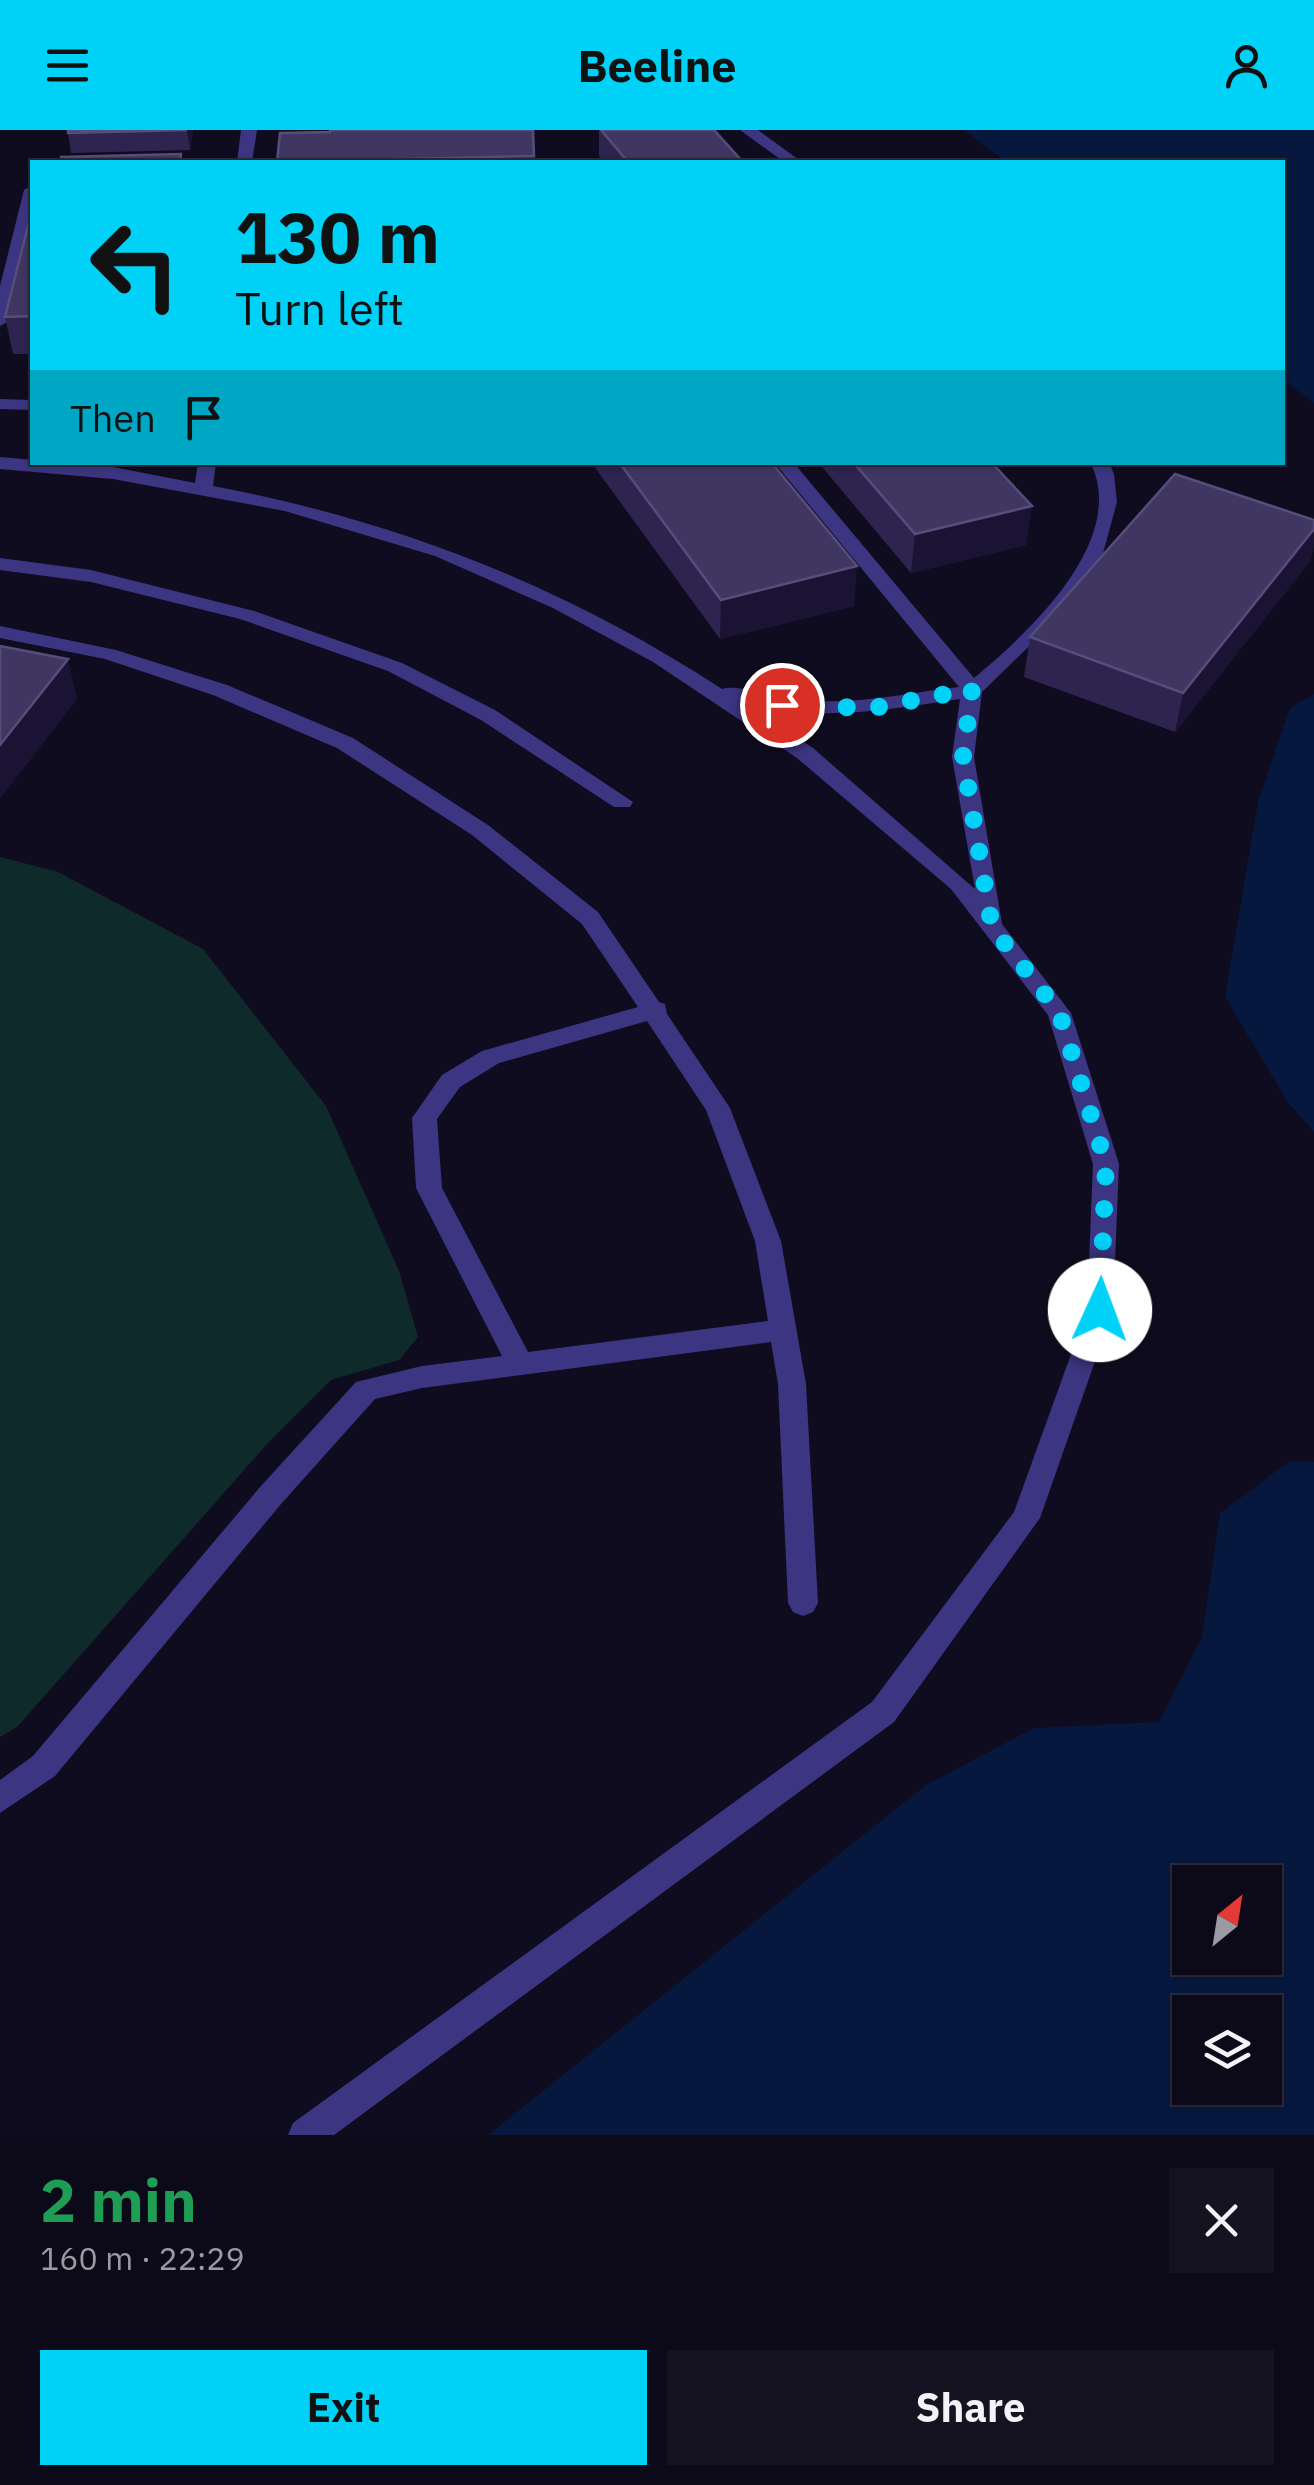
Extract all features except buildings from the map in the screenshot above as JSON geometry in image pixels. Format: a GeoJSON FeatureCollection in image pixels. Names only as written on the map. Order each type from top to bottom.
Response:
{"type":"FeatureCollection","features":[{"type":"Feature","properties":{"kind":"street"},"geometry":{"type":"LineString","coordinates":[[245,160],[250,130]]}},
{"type":"Feature","properties":{"kind":"street"},"geometry":{"type":"LineString","coordinates":[[748,130],[791,160]]}},
{"type":"Feature","properties":{"kind":"street"},"geometry":{"type":"LineString","coordinates":[[0,322],[30,198]]}},
{"type":"Feature","properties":{"kind":"street"},"geometry":{"type":"LineString","coordinates":[[0,404],[30,405]]}},
{"type":"Feature","properties":{"kind":"street"},"geometry":{"type":"LineString","coordinates":[[0,463],[113,473],[288,506],[442,552],[560,604],[692,679],[805,753],[959,884],[1059,1012],[1106,1164],[1100,1310],[1026,1518],[883,1712],[304,2135]]}},
{"type":"Feature","properties":{"kind":"street"},"geometry":{"type":"LineString","coordinates":[[203,490],[207,465]]}},
{"type":"Feature","properties":{"kind":"street"},"geometry":{"type":"LineString","coordinates":[[785,465],[972,689],[963,757],[992,927]]}},
{"type":"Feature","properties":{"kind":"street"},"geometry":{"type":"LineString","coordinates":[[692,679],[761,702],[804,708],[873,708],[972,689],[1084,575],[1105,522],[1106,472],[1101,465]]}},
{"type":"Feature","properties":{"kind":"street"},"geometry":{"type":"LineString","coordinates":[[0,564],[91,576],[247,614],[395,667],[488,715],[622,802]]}},
{"type":"Feature","properties":{"kind":"street"},"geometry":{"type":"LineString","coordinates":[[0,632],[109,654],[220,690],[345,743],[480,830],[590,918],[656,1010],[718,1108],[768,1241],[792,1384],[803,1603]]}},
{"type":"Feature","properties":{"kind":"street"},"geometry":{"type":"LineString","coordinates":[[520,1364],[429,1188],[424,1118],[451,1081],[491,1056],[656,1010]]}},
{"type":"Feature","properties":{"kind":"street"},"geometry":{"type":"LineString","coordinates":[[0,1798],[44,1766],[271,1496],[366,1390],[422,1377],[783,1330]]}},
{"type":"Feature","properties":{"kind":"green space"},"geometry":{"type":"Polygon","coordinates":[[[0,857],[58,872],[203,949],[326,1106],[399,1271],[418,1337],[399,1360],[331,1380],[267,1444],[18,1726],[0,1737],[0,857]]]}},
{"type":"Feature","properties":{"kind":"water"},"geometry":{"type":"Polygon","coordinates":[[[964,130],[1314,130],[1314,403],[1285,381],[1285,160],[1003,160],[964,130]]]}},
{"type":"Feature","properties":{"kind":"water"},"geometry":{"type":"Polygon","coordinates":[[[1314,694],[1314,1132],[1287,1101],[1225,997],[1258,802],[1290,708],[1314,694]]]}},
{"type":"Feature","properties":{"kind":"water"},"geometry":{"type":"Polygon","coordinates":[[[1290,1461],[1314,1462],[1314,2135],[488,2135],[926,1785],[1034,1728],[1159,1722],[1202,1637],[1220,1513],[1290,1461]]]}},
{"type":"Feature","properties":{"kind":"route"},"geometry":{"type":"LineString","coordinates":[[782,705],[873,708],[972,689],[963,757],[992,927],[1059,1012],[1106,1164],[1100,1310]]}}]}
